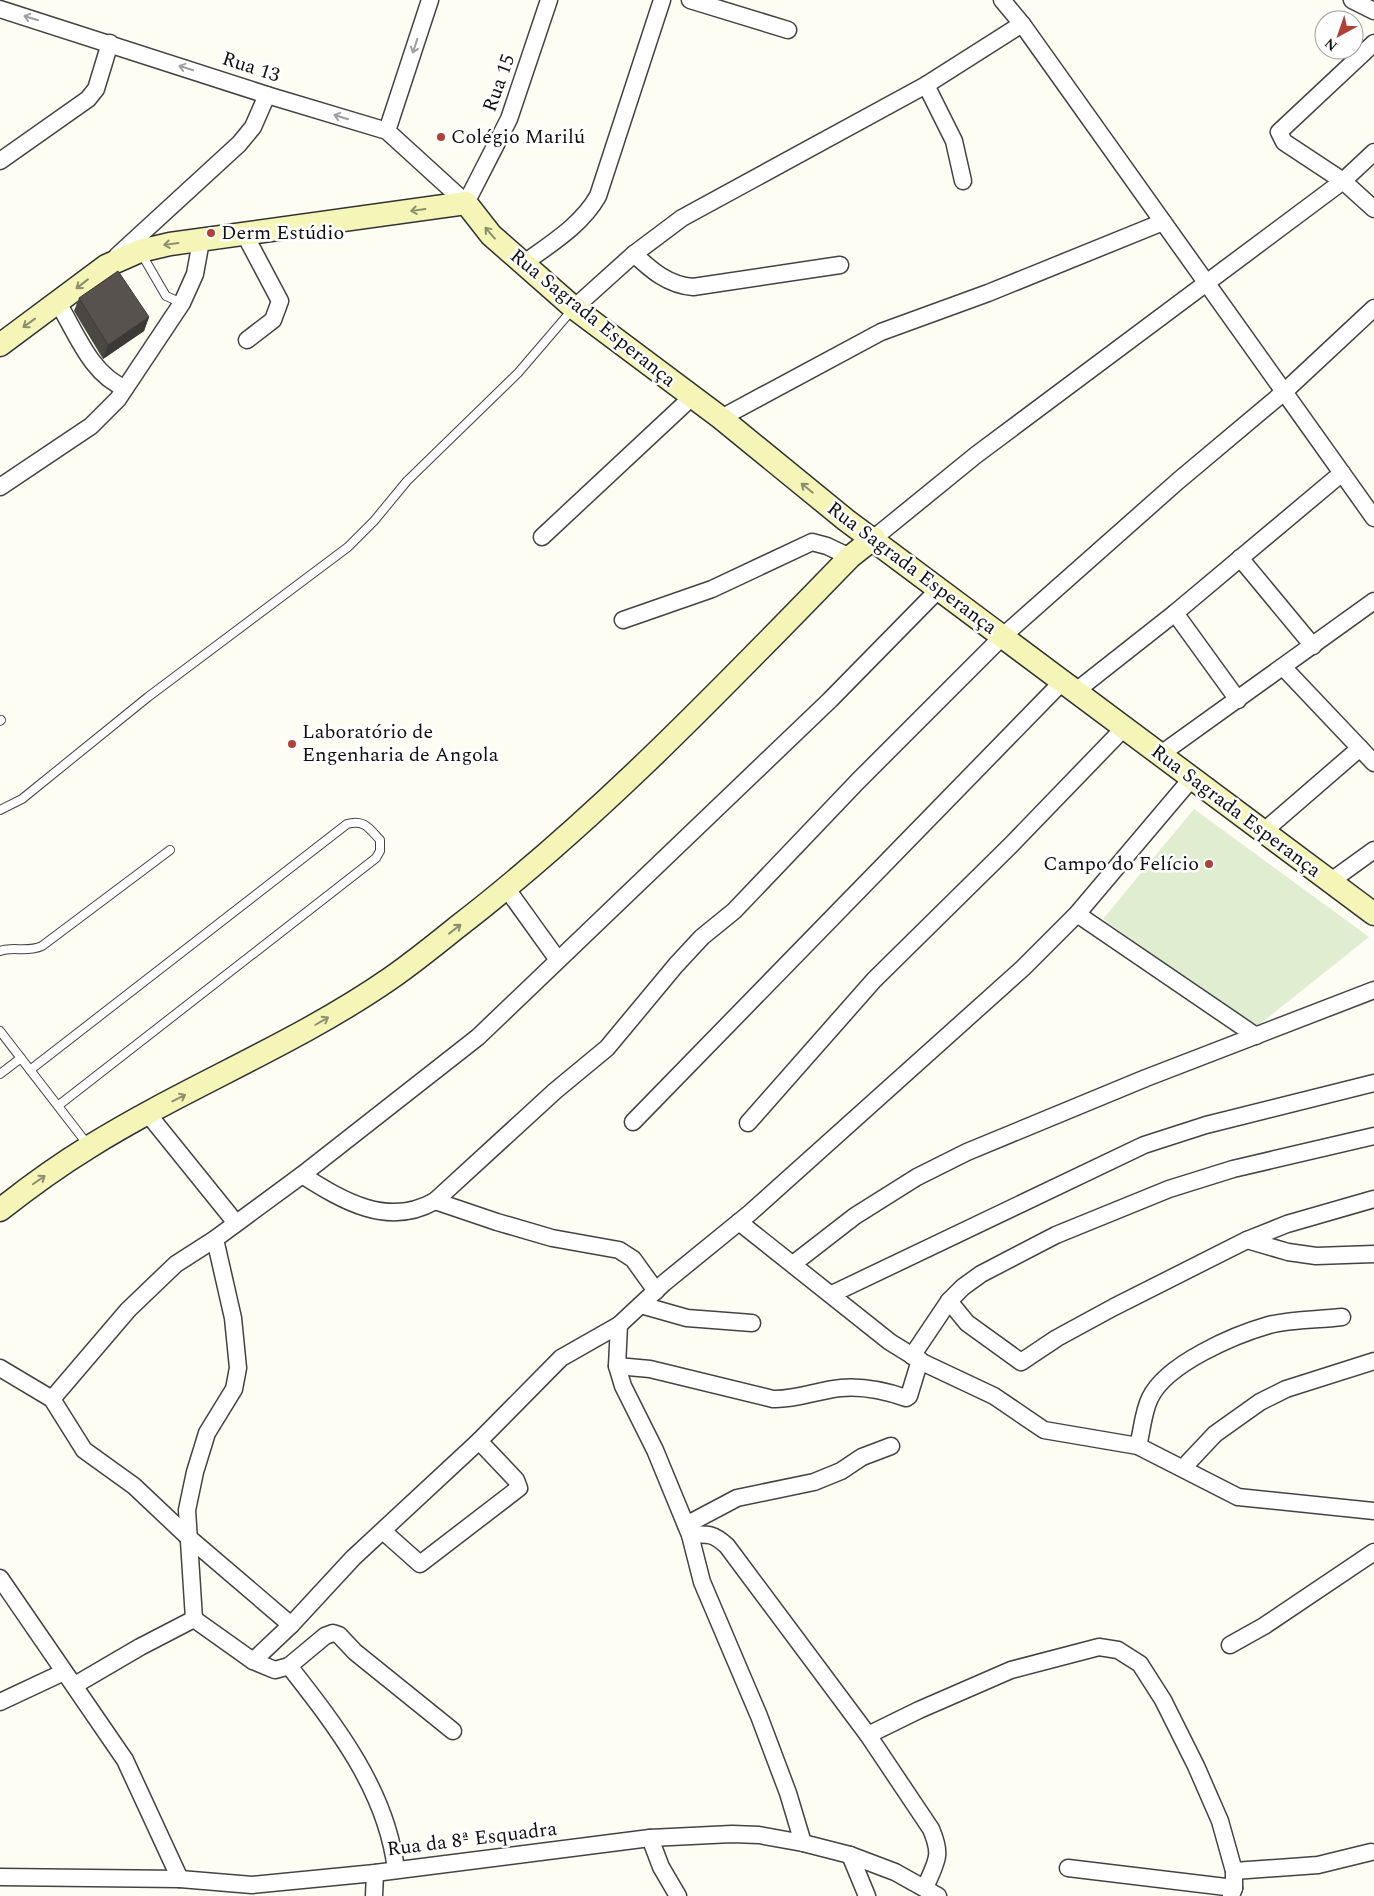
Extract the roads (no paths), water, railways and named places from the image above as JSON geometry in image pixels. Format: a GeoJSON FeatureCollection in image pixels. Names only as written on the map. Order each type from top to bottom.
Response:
{"type":"FeatureCollection","features":[{"type":"Feature","properties":{"kind":"street"},"geometry":{"type":"LineString","coordinates":[[387,131],[430,0]]}},
{"type":"Feature","properties":{"kind":"street","name":"Rua 15"},"geometry":{"type":"LineString","coordinates":[[466,203],[510,119],[549,0]]}},
{"type":"Feature","properties":{"kind":"street"},"geometry":{"type":"LineString","coordinates":[[523,264],[580,221],[590,211],[598,196],[662,0]]}},
{"type":"Feature","properties":{"kind":"street"},"geometry":{"type":"LineString","coordinates":[[690,0],[788,30]]}},
{"type":"Feature","properties":{"kind":"street"},"geometry":{"type":"LineString","coordinates":[[1002,0],[1022,24],[1374,518]]}},
{"type":"Feature","properties":{"kind":"street"},"geometry":{"type":"LineString","coordinates":[[1352,0],[1374,11]]}},
{"type":"Feature","properties":{"kind":"street","name":"Rua 13"},"geometry":{"type":"LineString","coordinates":[[0,9],[267,95],[387,131],[466,203]]}},
{"type":"Feature","properties":{"kind":"street"},"geometry":{"type":"LineString","coordinates":[[574,308],[634,254],[682,218],[926,85],[1022,24]]}},
{"type":"Feature","properties":{"kind":"street"},"geometry":{"type":"LineString","coordinates":[[0,161],[88,99],[96,89],[110,43]]}},
{"type":"Feature","properties":{"kind":"street"},"geometry":{"type":"LineString","coordinates":[[1374,43],[1279,132],[1284,142],[1343,181],[1374,209]]}},
{"type":"Feature","properties":{"kind":"street"},"geometry":{"type":"LineString","coordinates":[[926,85],[954,141],[963,181]]}},
{"type":"Feature","properties":{"kind":"street"},"geometry":{"type":"LineString","coordinates":[[0,344],[106,266],[240,144],[253,127],[267,95]]}},
{"type":"Feature","properties":{"kind":"street"},"geometry":{"type":"LineString","coordinates":[[0,1210],[38,1181],[90,1147],[148,1114],[279,1046],[337,1013],[393,977],[507,889],[554,850],[670,742],[850,557],[976,455],[1343,181],[1374,152]]}},
{"type":"Feature","properties":{"kind":"street"},"geometry":{"type":"LineString","coordinates":[[106,266],[140,251],[157,246],[466,203]]}},
{"type":"Feature","properties":{"kind":"street","name":"Rua Sagrada Esperança"},"geometry":{"type":"LineString","coordinates":[[466,203],[491,235],[574,308],[720,418],[846,520],[874,538],[1374,914]]}},
{"type":"Feature","properties":{"kind":"street"},"geometry":{"type":"LineString","coordinates":[[720,418],[881,332],[988,293],[1163,222]]}},
{"type":"Feature","properties":{"kind":"street"},"geometry":{"type":"LineString","coordinates":[[246,235],[280,301],[272,320],[246,340]]}},
{"type":"Feature","properties":{"kind":"street"},"geometry":{"type":"LineString","coordinates":[[0,487],[91,426],[118,399],[161,339],[182,304],[195,274],[200,241]]}},
{"type":"Feature","properties":{"kind":"street"},"geometry":{"type":"LineString","coordinates":[[634,254],[653,272],[678,286],[693,287],[840,265]]}},
{"type":"Feature","properties":{"kind":"street"},"geometry":{"type":"LineString","coordinates":[[58,303],[96,366],[107,379],[125,388]]}},
{"type":"Feature","properties":{"kind":"street"},"geometry":{"type":"LineString","coordinates":[[302,1175],[331,1193],[361,1207],[384,1212],[420,1209],[435,1201],[555,1091],[607,1048],[676,965],[702,937],[734,911],[858,781],[1004,636],[1178,481],[1284,392],[1374,308]]}},
{"type":"Feature","properties":{"kind":"street"},"geometry":{"type":"LineString","coordinates":[[542,537],[692,397]]}},
{"type":"Feature","properties":{"kind":"street"},"geometry":{"type":"LineString","coordinates":[[633,1122],[1070,686],[1175,613],[1342,473]]}},
{"type":"Feature","properties":{"kind":"street"},"geometry":{"type":"LineString","coordinates":[[623,620],[712,589],[812,542],[827,546],[850,557]]}},
{"type":"Feature","properties":{"kind":"street"},"geometry":{"type":"LineString","coordinates":[[1240,558],[1313,646]]}},
{"type":"Feature","properties":{"kind":"street"},"geometry":{"type":"LineString","coordinates":[[52,1399],[150,1288],[176,1264],[215,1239],[302,1175],[478,1038],[830,700],[940,588]]}},
{"type":"Feature","properties":{"kind":"street"},"geometry":{"type":"LineString","coordinates":[[1161,754],[1374,601]]}},
{"type":"Feature","properties":{"kind":"street"},"geometry":{"type":"LineString","coordinates":[[1175,613],[1238,700]]}},
{"type":"Feature","properties":{"kind":"street"},"geometry":{"type":"LineString","coordinates":[[1283,667],[1374,763]]}},
{"type":"Feature","properties":{"kind":"street"},"geometry":{"type":"LineString","coordinates":[[748,1122],[874,980],[1011,845],[1125,727]]}},
{"type":"Feature","properties":{"kind":"street"},"geometry":{"type":"LineString","coordinates":[[1264,831],[1360,748]]}},
{"type":"Feature","properties":{"kind":"street"},"geometry":{"type":"LineString","coordinates":[[253,1661],[291,1625],[353,1558],[384,1532],[479,1441],[561,1358],[619,1324],[739,1222],[1023,968],[1077,914],[1192,778]]}},
{"type":"Feature","properties":{"kind":"street"},"geometry":{"type":"LineString","coordinates":[[1331,882],[1374,850]]}},
{"type":"Feature","properties":{"kind":"street"},"geometry":{"type":"LineString","coordinates":[[507,889],[558,960]]}},
{"type":"Feature","properties":{"kind":"street"},"geometry":{"type":"LineString","coordinates":[[1077,914],[1256,1036]]}},
{"type":"Feature","properties":{"kind":"street"},"geometry":{"type":"LineString","coordinates":[[793,1264],[855,1216],[918,1178],[967,1152],[1052,1116],[1374,990]]}},
{"type":"Feature","properties":{"kind":"street"},"geometry":{"type":"LineString","coordinates":[[832,1294],[1144,1145],[1206,1125],[1374,1083]]}},
{"type":"Feature","properties":{"kind":"street"},"geometry":{"type":"LineString","coordinates":[[148,1114],[236,1223]]}},
{"type":"Feature","properties":{"kind":"street"},"geometry":{"type":"LineString","coordinates":[[617,1366],[650,1369],[773,1399],[788,1400],[842,1388],[865,1388],[906,1398],[909,1396],[916,1358],[949,1301],[963,1287],[981,1274],[1056,1235],[1169,1189],[1234,1169],[1374,1136]]}},
{"type":"Feature","properties":{"kind":"street"},"geometry":{"type":"LineString","coordinates":[[949,1301],[967,1323],[1021,1362],[1057,1338],[1114,1307],[1247,1240],[1287,1224],[1374,1199]]}},
{"type":"Feature","properties":{"kind":"street"},"geometry":{"type":"LineString","coordinates":[[435,1201],[552,1238],[619,1250],[633,1259],[656,1291]]}},
{"type":"Feature","properties":{"kind":"street"},"geometry":{"type":"LineString","coordinates":[[739,1222],[890,1342],[916,1358],[994,1396],[1044,1430],[1138,1446],[1238,1497],[1374,1511]]}},
{"type":"Feature","properties":{"kind":"street"},"geometry":{"type":"LineString","coordinates":[[194,1619],[188,1538],[188,1510],[194,1472],[207,1433],[234,1389],[238,1368],[233,1318],[215,1239]]}},
{"type":"Feature","properties":{"kind":"street"},"geometry":{"type":"LineString","coordinates":[[1247,1240],[1288,1252],[1316,1256],[1374,1254]]}},
{"type":"Feature","properties":{"kind":"street"},"geometry":{"type":"LineString","coordinates":[[641,1305],[688,1318],[752,1323]]}},
{"type":"Feature","properties":{"kind":"street"},"geometry":{"type":"LineString","coordinates":[[1138,1446],[1150,1398],[1160,1382],[1173,1369],[1230,1339],[1270,1325],[1342,1317]]}},
{"type":"Feature","properties":{"kind":"street"},"geometry":{"type":"LineString","coordinates":[[619,1324],[617,1366],[623,1386],[655,1450],[688,1530],[702,1582],[762,1724],[788,1793],[803,1843]]}},
{"type":"Feature","properties":{"kind":"street"},"geometry":{"type":"LineString","coordinates":[[1183,1468],[1220,1429],[1260,1402],[1286,1389],[1374,1361]]}},
{"type":"Feature","properties":{"kind":"street"},"geometry":{"type":"LineString","coordinates":[[0,1368],[52,1399],[84,1450],[134,1486],[188,1538],[291,1625]]}},
{"type":"Feature","properties":{"kind":"street"},"geometry":{"type":"LineString","coordinates":[[384,1532],[420,1564],[520,1488],[516,1480],[479,1441]]}},
{"type":"Feature","properties":{"kind":"street"},"geometry":{"type":"LineString","coordinates":[[688,1530],[737,1498],[814,1482],[841,1470],[862,1457],[891,1446]]}},
{"type":"Feature","properties":{"kind":"street"},"geometry":{"type":"LineString","coordinates":[[688,1530],[717,1536],[727,1546],[868,1735],[931,1829],[938,1845],[939,1854],[932,1892]]}},
{"type":"Feature","properties":{"kind":"street"},"geometry":{"type":"LineString","coordinates":[[1230,1645],[1264,1626],[1374,1552]]}},
{"type":"Feature","properties":{"kind":"street"},"geometry":{"type":"LineString","coordinates":[[0,1578],[125,1760],[180,1879]]}},
{"type":"Feature","properties":{"kind":"street"},"geometry":{"type":"LineString","coordinates":[[194,1619],[253,1661],[275,1670],[289,1666],[325,1636],[333,1633],[339,1635],[355,1652],[453,1731]]}},
{"type":"Feature","properties":{"kind":"street"},"geometry":{"type":"LineString","coordinates":[[75,1686],[140,1647],[194,1619]]}},
{"type":"Feature","properties":{"kind":"street"},"geometry":{"type":"LineString","coordinates":[[868,1735],[919,1710],[1011,1670],[1099,1647],[1118,1650],[1140,1664],[1163,1700],[1220,1821],[1234,1871],[1232,1892],[1068,1868]]}},
{"type":"Feature","properties":{"kind":"street"},"geometry":{"type":"LineString","coordinates":[[289,1666],[318,1702],[378,1797],[394,1854],[396,1870]]}},
{"type":"Feature","properties":{"kind":"street"},"geometry":{"type":"LineString","coordinates":[[0,1702],[64,1672]]}},
{"type":"Feature","properties":{"kind":"street","name":"Rua da 8ª Esquadra"},"geometry":{"type":"LineString","coordinates":[[0,1876],[180,1879],[252,1885],[396,1870],[650,1838],[732,1834],[759,1835],[803,1843],[850,1855],[895,1872],[932,1892]]}},
{"type":"Feature","properties":{"kind":"street"},"geometry":{"type":"LineString","coordinates":[[650,1838],[661,1867],[678,1896]]}},
{"type":"Feature","properties":{"kind":"street"},"geometry":{"type":"LineString","coordinates":[[1234,1871],[1318,1865],[1371,1852]]}},
{"type":"Feature","properties":{"kind":"street"},"geometry":{"type":"LineString","coordinates":[[850,1855],[867,1896]]}},
{"type":"Feature","properties":{"kind":"street"},"geometry":{"type":"LineString","coordinates":[[374,1872],[374,1896]]}},
{"type":"Feature","properties":{"kind":"lane"},"geometry":{"type":"LineString","coordinates":[[140,251],[166,296],[182,304]]}},
{"type":"Feature","properties":{"kind":"lane"},"geometry":{"type":"LineString","coordinates":[[0,810],[22,799],[148,697],[348,547],[374,521],[407,481],[518,373],[574,308]]}},
{"type":"Feature","properties":{"kind":"lane"},"geometry":{"type":"LineString","coordinates":[[30,1070],[347,824],[356,821],[364,822],[380,840],[380,851],[376,858],[59,1106]]}},
{"type":"Feature","properties":{"kind":"lane"},"geometry":{"type":"LineString","coordinates":[[0,951],[5,949],[32,951],[42,946],[170,850]]}},
{"type":"Feature","properties":{"kind":"lane"},"geometry":{"type":"LineString","coordinates":[[0,1032],[90,1147]]}},
{"type":"Feature","properties":{"kind":"lane"},"geometry":{"type":"LineString","coordinates":[[0,1074],[21,1058]]}},
{"type":"Feature","properties":{"kind":"place","name":"Colégio Marilú"},"geometry":{"type":"Point","coordinates":[441,137]}},
{"type":"Feature","properties":{"kind":"place","name":"Derm Estúdio"},"geometry":{"type":"Point","coordinates":[211,233]}},
{"type":"Feature","properties":{"kind":"place","name":"Laboratório de Engenharia de Angola"},"geometry":{"type":"Point","coordinates":[292,744]}},
{"type":"Feature","properties":{"kind":"place","name":"Campo do Felício"},"geometry":{"type":"Point","coordinates":[1209,864]}}]}
